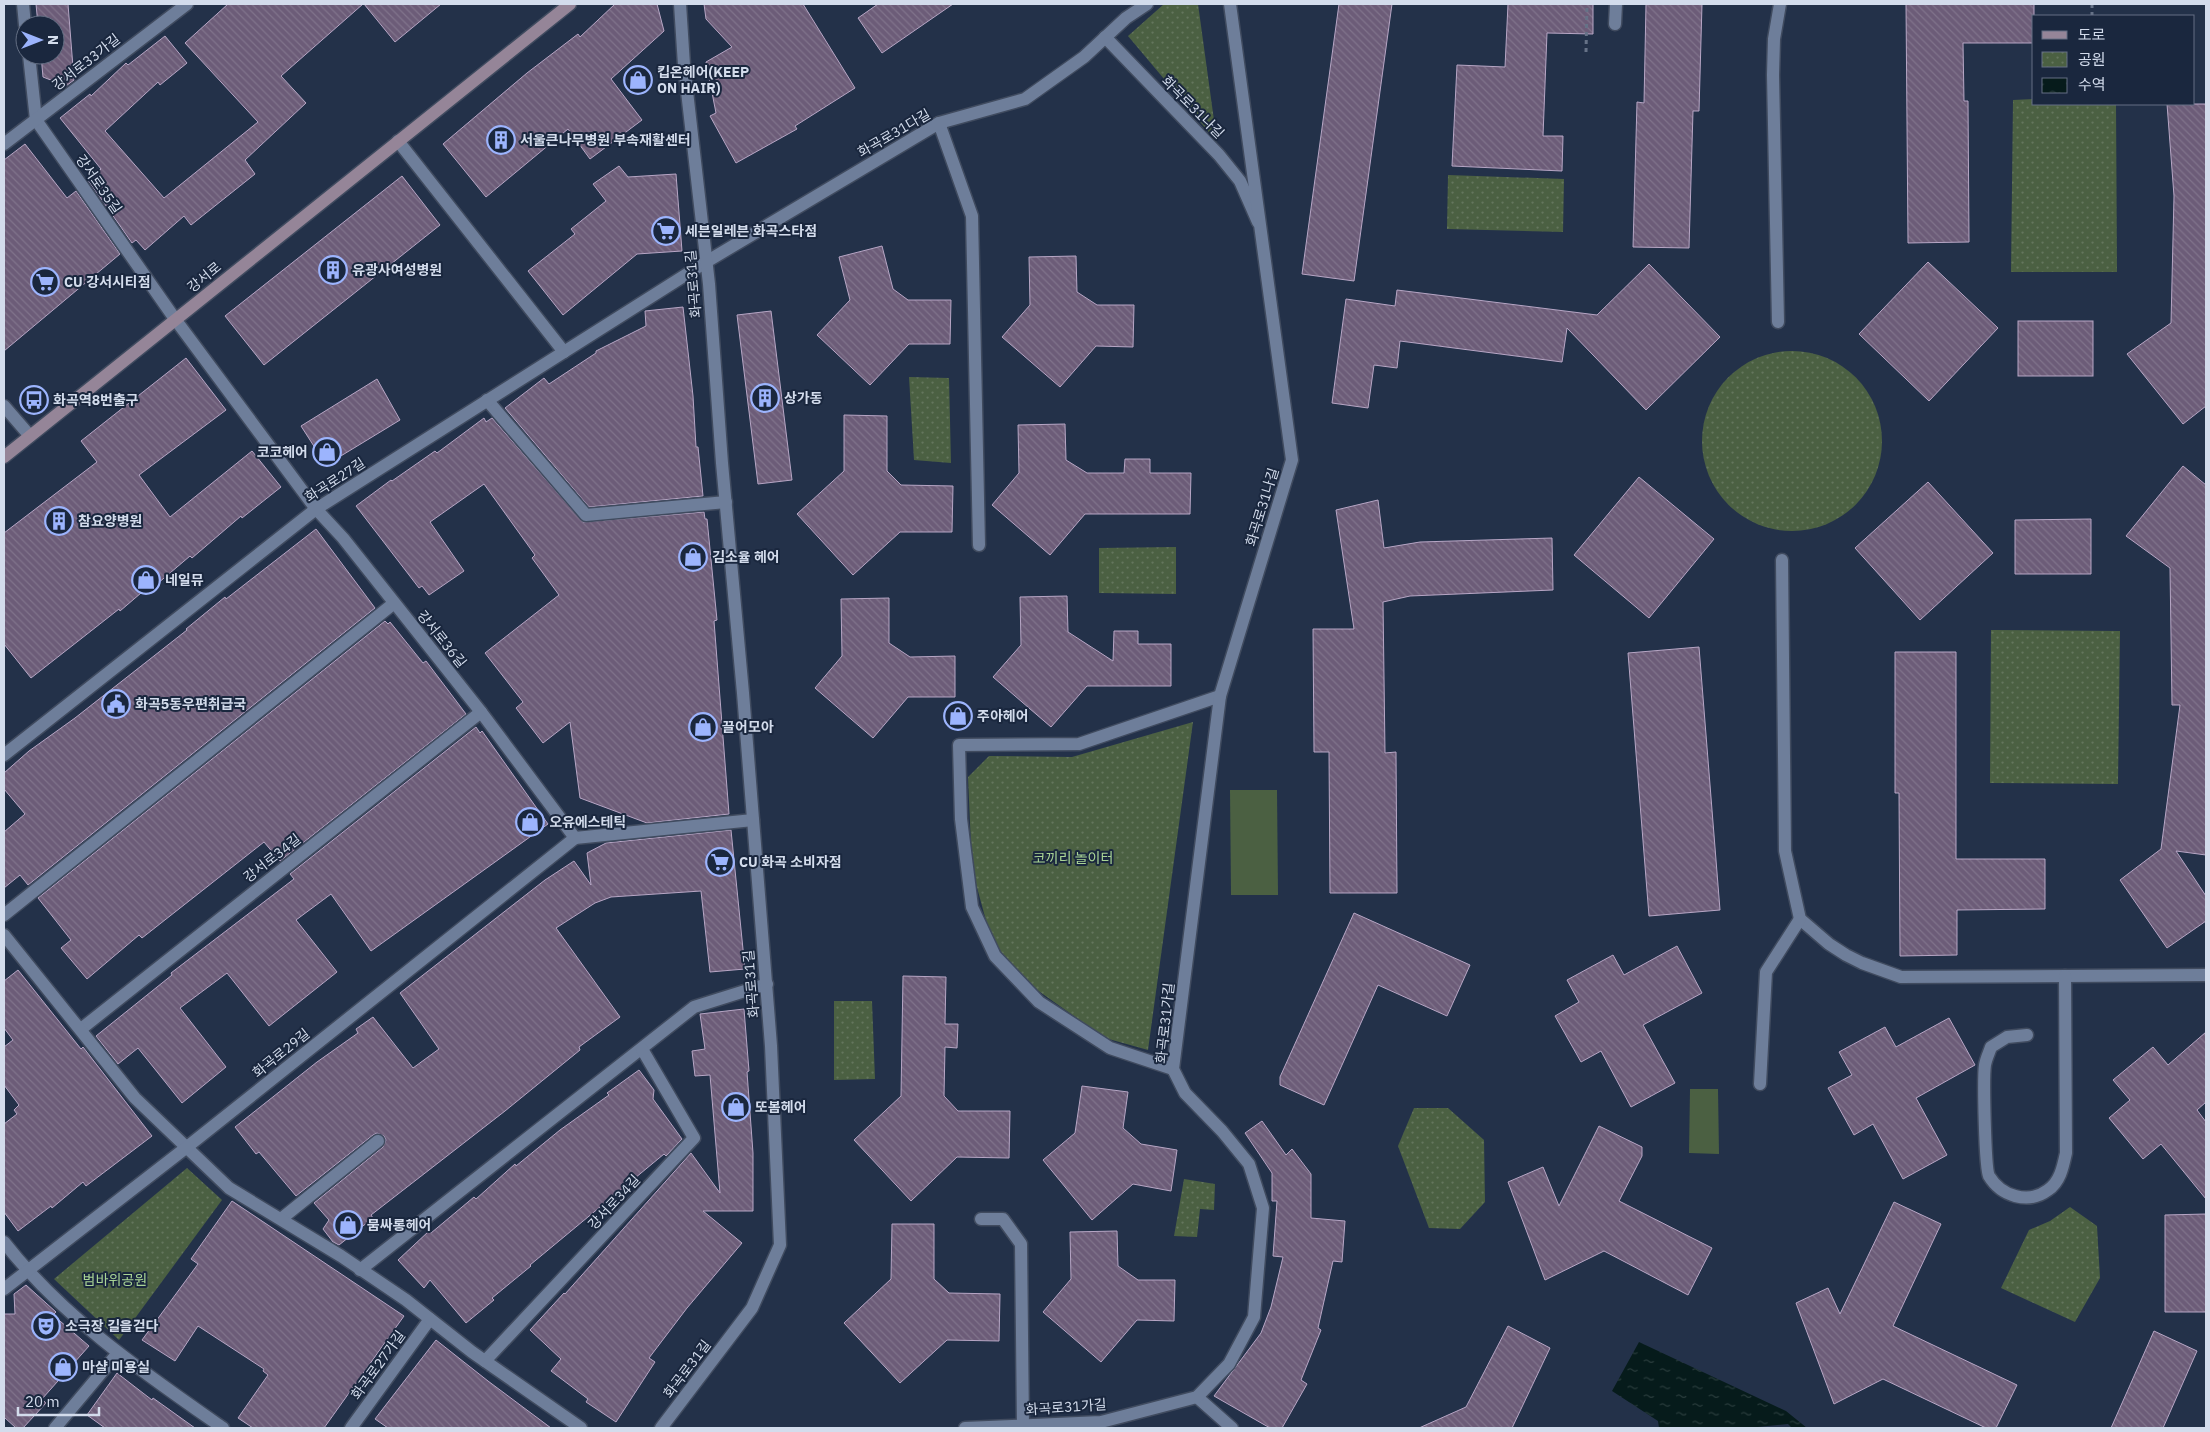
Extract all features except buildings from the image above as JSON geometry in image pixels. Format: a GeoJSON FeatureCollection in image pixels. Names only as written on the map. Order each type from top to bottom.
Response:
{"type":"FeatureCollection","features":[{"type":"Feature","properties":{"kind":"main road","name":"강서로"},"geometry":{"type":"LineString","coordinates":[[4,457],[570,4]]}},
{"type":"Feature","properties":{"kind":"street","name":"강서로33가길"},"geometry":{"type":"LineString","coordinates":[[4,144],[187,4]]}},
{"type":"Feature","properties":{"kind":"street","name":"화곡로31길"},"geometry":{"type":"LineString","coordinates":[[661,1428],[752,1308],[780,1245],[778,1166],[753,820],[706,262],[684,65],[680,4]]}},
{"type":"Feature","properties":{"kind":"street","name":"화곡로31다길"},"geometry":{"type":"LineString","coordinates":[[706,262],[939,123],[1026,99],[1084,57],[1126,18],[1146,4]]}},
{"type":"Feature","properties":{"kind":"street","name":"화곡로31나길"},"geometry":{"type":"LineString","coordinates":[[1220,696],[1292,460],[1230,4]]}},
{"type":"Feature","properties":{"kind":"street"},"geometry":{"type":"LineString","coordinates":[[1615,24],[1616,4]]}},
{"type":"Feature","properties":{"kind":"street"},"geometry":{"type":"LineString","coordinates":[[1778,322],[1773,75],[1774,39],[1780,4]]}},
{"type":"Feature","properties":{"kind":"street","name":"화곡로31나길"},"geometry":{"type":"LineString","coordinates":[[1106,37],[1219,155],[1240,181],[1262,232]]}},
{"type":"Feature","properties":{"kind":"street","name":"강서로35길"},"geometry":{"type":"LineString","coordinates":[[30,65],[36,120],[175,319]]}},
{"type":"Feature","properties":{"kind":"street"},"geometry":{"type":"LineString","coordinates":[[939,123],[972,216],[979,545]]}},
{"type":"Feature","properties":{"kind":"street"},"geometry":{"type":"LineString","coordinates":[[398,141],[564,352]]}},
{"type":"Feature","properties":{"kind":"street","name":"화곡로27길"},"geometry":{"type":"LineString","coordinates":[[4,755],[316,509],[706,262]]}},
{"type":"Feature","properties":{"kind":"street","name":"강서로36길"},"geometry":{"type":"LineString","coordinates":[[175,319],[316,509],[343,538],[393,604],[481,712],[576,838]]}},
{"type":"Feature","properties":{"kind":"street"},"geometry":{"type":"LineString","coordinates":[[487,400],[586,515],[726,502]]}},
{"type":"Feature","properties":{"kind":"street"},"geometry":{"type":"LineString","coordinates":[[4,406],[30,436]]}},
{"type":"Feature","properties":{"kind":"street"},"geometry":{"type":"LineString","coordinates":[[1782,560],[1785,850],[1800,919],[1829,944],[1846,955],[1901,977],[2206,975]]}},
{"type":"Feature","properties":{"kind":"street"},"geometry":{"type":"LineString","coordinates":[[4,914],[393,604]]}},
{"type":"Feature","properties":{"kind":"street"},"geometry":{"type":"LineString","coordinates":[[1173,1068],[1110,1048],[1039,1002],[995,956],[972,907],[961,819],[959,745],[1079,744],[1220,696]]}},
{"type":"Feature","properties":{"kind":"street","name":"화곡로31가길"},"geometry":{"type":"LineString","coordinates":[[965,1428],[1101,1425],[1197,1397],[1229,1364],[1254,1317],[1263,1208],[1249,1164],[1222,1131],[1185,1093],[1173,1068],[1220,696]]}},
{"type":"Feature","properties":{"kind":"street","name":"강서로34길"},"geometry":{"type":"LineString","coordinates":[[80,1029],[481,712]]}},
{"type":"Feature","properties":{"kind":"street"},"geometry":{"type":"LineString","coordinates":[[576,838],[753,820]]}},
{"type":"Feature","properties":{"kind":"street","name":"화곡로29길"},"geometry":{"type":"LineString","coordinates":[[4,1289],[576,838]]}},
{"type":"Feature","properties":{"kind":"street"},"geometry":{"type":"LineString","coordinates":[[1760,1084],[1766,972],[1800,919]]}},
{"type":"Feature","properties":{"kind":"street"},"geometry":{"type":"LineString","coordinates":[[4,935],[135,1098],[229,1188],[282,1219],[406,1300],[485,1361],[581,1428]]}},
{"type":"Feature","properties":{"kind":"street"},"geometry":{"type":"LineString","coordinates":[[2027,1035],[2007,1037],[1991,1047],[1985,1066],[1986,1152],[1988,1174],[2000,1189],[2016,1197],[2032,1198],[2049,1190],[2061,1174],[2066,1153],[2065,976]]}},
{"type":"Feature","properties":{"kind":"street"},"geometry":{"type":"LineString","coordinates":[[360,1270],[694,1007],[766,984]]}},
{"type":"Feature","properties":{"kind":"street","name":"강서로34길"},"geometry":{"type":"LineString","coordinates":[[485,1361],[694,1138],[642,1049]]}},
{"type":"Feature","properties":{"kind":"street"},"geometry":{"type":"LineString","coordinates":[[282,1219],[378,1141]]}},
{"type":"Feature","properties":{"kind":"street"},"geometry":{"type":"LineString","coordinates":[[981,1219],[1002,1219],[1021,1244],[1023,1426]]}},
{"type":"Feature","properties":{"kind":"street"},"geometry":{"type":"LineString","coordinates":[[4,1242],[27,1271],[117,1354],[219,1427]]}},
{"type":"Feature","properties":{"kind":"street","name":"화곡로27가길"},"geometry":{"type":"LineString","coordinates":[[356,1427],[430,1319]]}},
{"type":"Feature","properties":{"kind":"street"},"geometry":{"type":"LineString","coordinates":[[55,1428],[117,1354]]}},
{"type":"Feature","properties":{"kind":"street"},"geometry":{"type":"LineString","coordinates":[[1197,1397],[1232,1428]]}},
{"type":"Feature","properties":{"kind":"path"},"geometry":{"type":"LineString","coordinates":[[1586,52],[1587,4]]}},
{"type":"Feature","properties":{"kind":"green space"},"geometry":{"type":"Polygon","coordinates":[[[1164,4],[1198,4],[1217,142],[1128,36],[1164,4]]]}},
{"type":"Feature","properties":{"kind":"green space"},"geometry":{"type":"Polygon","coordinates":[[[2032,99],[2032,105],[2116,105],[2117,272],[2011,272],[2013,100],[2032,99]]]}},
{"type":"Feature","properties":{"kind":"green space"},"geometry":{"type":"Polygon","coordinates":[[[1448,175],[1564,179],[1563,232],[1447,229],[1448,175]]]}},
{"type":"Feature","properties":{"kind":"green space"},"geometry":{"type":"Polygon","coordinates":[[[1783,351],[1801,351],[1826,358],[1842,366],[1856,377],[1867,391],[1875,407],[1882,432],[1882,450],[1875,475],[1867,491],[1856,505],[1842,516],[1818,527],[1801,531],[1783,531],[1766,527],[1742,516],[1722,498],[1706,467],[1702,450],[1702,432],[1706,415],[1717,391],[1735,371],[1766,355],[1783,351]]]}},
{"type":"Feature","properties":{"kind":"green space"},"geometry":{"type":"Polygon","coordinates":[[[909,377],[949,378],[951,463],[914,460],[909,377]]]}},
{"type":"Feature","properties":{"kind":"green space"},"geometry":{"type":"Polygon","coordinates":[[[1176,547],[1176,594],[1099,593],[1099,548],[1176,547]]]}},
{"type":"Feature","properties":{"kind":"green space"},"geometry":{"type":"Polygon","coordinates":[[[1991,630],[2120,631],[2118,784],[1990,783],[1991,630]]]}},
{"type":"Feature","properties":{"kind":"green space","name":"코끼리 놀이터"},"geometry":{"type":"Polygon","coordinates":[[[1193,722],[1148,1050],[1105,1038],[1030,985],[1005,960],[988,928],[972,869],[968,777],[989,756],[1072,757],[1193,722]]]}},
{"type":"Feature","properties":{"kind":"green space"},"geometry":{"type":"Polygon","coordinates":[[[1230,790],[1277,790],[1278,895],[1231,895],[1230,790]]]}},
{"type":"Feature","properties":{"kind":"green space"},"geometry":{"type":"Polygon","coordinates":[[[834,1001],[872,1001],[875,1079],[834,1080],[834,1001]]]}},
{"type":"Feature","properties":{"kind":"green space"},"geometry":{"type":"Polygon","coordinates":[[[1690,1089],[1718,1089],[1719,1154],[1689,1153],[1690,1089]]]}},
{"type":"Feature","properties":{"kind":"green space"},"geometry":{"type":"Polygon","coordinates":[[[1414,1108],[1448,1108],[1484,1140],[1485,1202],[1460,1229],[1429,1228],[1398,1146],[1414,1108]]]}},
{"type":"Feature","properties":{"kind":"green space","name":"범바위공원"},"geometry":{"type":"Polygon","coordinates":[[[187,1168],[222,1200],[119,1340],[54,1279],[187,1168]]]}},
{"type":"Feature","properties":{"kind":"green space"},"geometry":{"type":"Polygon","coordinates":[[[1184,1179],[1215,1184],[1214,1210],[1200,1209],[1197,1237],[1174,1236],[1184,1179]]]}},
{"type":"Feature","properties":{"kind":"green space"},"geometry":{"type":"Polygon","coordinates":[[[2070,1207],[2097,1226],[2100,1278],[2075,1322],[2001,1288],[2029,1230],[2050,1221],[2070,1207]]]}},
{"type":"Feature","properties":{"kind":"water"},"geometry":{"type":"Polygon","coordinates":[[[1639,1342],[1786,1411],[1807,1428],[1792,1428],[1788,1424],[1748,1428],[1659,1428],[1658,1421],[1612,1391],[1639,1342]]]}},
{"type":"Feature","properties":{"kind":"place","name":"킵온헤어(KEEP ON HAIR)"},"geometry":{"type":"Point","coordinates":[638,80]}},
{"type":"Feature","properties":{"kind":"place","name":"서울큰나무병원 부속재활센터"},"geometry":{"type":"Point","coordinates":[501,140]}},
{"type":"Feature","properties":{"kind":"place","name":"세븐일레븐 화곡스타점"},"geometry":{"type":"Point","coordinates":[666,231]}},
{"type":"Feature","properties":{"kind":"place","name":"유광사여성병원"},"geometry":{"type":"Point","coordinates":[333,270]}},
{"type":"Feature","properties":{"kind":"place","name":"CU 강서시티점"},"geometry":{"type":"Point","coordinates":[45,282]}},
{"type":"Feature","properties":{"kind":"place","name":"상가동"},"geometry":{"type":"Point","coordinates":[765,398]}},
{"type":"Feature","properties":{"kind":"place","name":"화곡역8번출구"},"geometry":{"type":"Point","coordinates":[34,400]}},
{"type":"Feature","properties":{"kind":"place","name":"코코헤어"},"geometry":{"type":"Point","coordinates":[327,452]}},
{"type":"Feature","properties":{"kind":"place","name":"참요양병원"},"geometry":{"type":"Point","coordinates":[59,521]}},
{"type":"Feature","properties":{"kind":"place","name":"김소율 헤어"},"geometry":{"type":"Point","coordinates":[693,557]}},
{"type":"Feature","properties":{"kind":"place","name":"네일뮤"},"geometry":{"type":"Point","coordinates":[146,580]}},
{"type":"Feature","properties":{"kind":"place","name":"화곡5동우편취급국"},"geometry":{"type":"Point","coordinates":[116,704]}},
{"type":"Feature","properties":{"kind":"place","name":"주아헤어"},"geometry":{"type":"Point","coordinates":[958,716]}},
{"type":"Feature","properties":{"kind":"place","name":"끌어모아"},"geometry":{"type":"Point","coordinates":[703,727]}},
{"type":"Feature","properties":{"kind":"place","name":"오유에스테틱"},"geometry":{"type":"Point","coordinates":[530,822]}},
{"type":"Feature","properties":{"kind":"place","name":"CU 화곡 소비자점"},"geometry":{"type":"Point","coordinates":[720,862]}},
{"type":"Feature","properties":{"kind":"place","name":"또봄헤어"},"geometry":{"type":"Point","coordinates":[736,1107]}},
{"type":"Feature","properties":{"kind":"place","name":"뭄싸롱헤어"},"geometry":{"type":"Point","coordinates":[348,1225]}},
{"type":"Feature","properties":{"kind":"place","name":"소극장 길을걷다"},"geometry":{"type":"Point","coordinates":[46,1326]}},
{"type":"Feature","properties":{"kind":"place","name":"마샬 미용실"},"geometry":{"type":"Point","coordinates":[63,1367]}}]}
